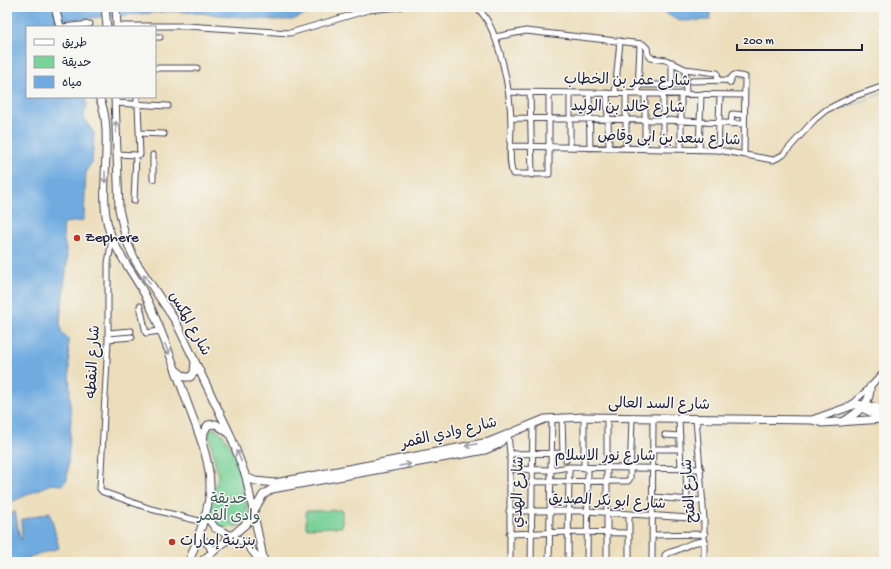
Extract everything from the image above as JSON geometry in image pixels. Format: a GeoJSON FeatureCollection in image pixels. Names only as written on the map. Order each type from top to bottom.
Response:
{"type":"FeatureCollection","features":[{"type":"Feature","properties":{"kind":"main road"},"geometry":{"type":"LineString","coordinates":[[55,7],[60,25]]}},
{"type":"Feature","properties":{"kind":"main road"},"geometry":{"type":"LineString","coordinates":[[105,7],[107,26]]}},
{"type":"Feature","properties":{"kind":"main road"},"geometry":{"type":"LineString","coordinates":[[116,7],[117,24]]}},
{"type":"Feature","properties":{"kind":"main road","name":"شارع المكس"},"geometry":{"type":"LineString","coordinates":[[98,98],[104,115],[105,208],[112,238],[145,296],[176,370],[203,447],[210,479],[205,514],[189,562]]}},
{"type":"Feature","properties":{"kind":"main road","name":"شارع المكس"},"geometry":{"type":"LineString","coordinates":[[115,100],[120,217],[127,244],[136,262],[176,322],[230,434],[246,477],[264,562]]}},
{"type":"Feature","properties":{"kind":"main road"},"geometry":{"type":"LineString","coordinates":[[176,370],[185,377],[190,377],[194,373],[195,360]]}},
{"type":"Feature","properties":{"kind":"main road"},"geometry":{"type":"LineString","coordinates":[[843,422],[862,406],[869,397],[870,388]]}},
{"type":"Feature","properties":{"kind":"main road"},"geometry":{"type":"LineString","coordinates":[[870,388],[873,398],[882,409]]}},
{"type":"Feature","properties":{"kind":"main road"},"geometry":{"type":"LineString","coordinates":[[862,406],[884,419]]}},
{"type":"Feature","properties":{"kind":"main road"},"geometry":{"type":"LineString","coordinates":[[812,420],[847,408],[862,406],[882,409]]}},
{"type":"Feature","properties":{"kind":"main road","name":"شارع السد العالى"},"geometry":{"type":"LineString","coordinates":[[508,434],[533,423],[562,417],[812,420]]}},
{"type":"Feature","properties":{"kind":"main road"},"geometry":{"type":"LineString","coordinates":[[812,420],[822,423],[884,419]]}},
{"type":"Feature","properties":{"kind":"main road"},"geometry":{"type":"LineString","coordinates":[[203,447],[204,432],[208,425],[216,424],[230,434]]}},
{"type":"Feature","properties":{"kind":"main road","name":"شارع وادي القمر"},"geometry":{"type":"LineString","coordinates":[[246,477],[260,482],[275,483],[484,443],[508,434]]}},
{"type":"Feature","properties":{"kind":"main road","name":"شارع وادي القمر"},"geometry":{"type":"LineString","coordinates":[[201,562],[248,523],[253,511],[263,495],[272,489],[484,450],[499,444],[508,434]]}},
{"type":"Feature","properties":{"kind":"main road"},"geometry":{"type":"LineString","coordinates":[[205,514],[215,528],[246,543],[261,562]]}},
{"type":"Feature","properties":{"kind":"main road"},"geometry":{"type":"LineString","coordinates":[[196,540],[201,540],[208,544],[212,553]]}},
{"type":"Feature","properties":{"kind":"street"},"geometry":{"type":"LineString","coordinates":[[117,24],[187,26],[290,33],[368,10],[400,7]]}},
{"type":"Feature","properties":{"kind":"street"},"geometry":{"type":"LineString","coordinates":[[476,7],[484,15],[495,37],[510,92],[512,171],[514,175],[547,175],[549,173],[549,93]]}},
{"type":"Feature","properties":{"kind":"street"},"geometry":{"type":"LineString","coordinates":[[60,25],[87,25]]}},
{"type":"Feature","properties":{"kind":"street"},"geometry":{"type":"LineString","coordinates":[[495,37],[526,31],[640,44],[646,46],[648,54],[651,58],[672,62],[685,69],[717,73],[718,81]]}},
{"type":"Feature","properties":{"kind":"street"},"geometry":{"type":"LineString","coordinates":[[615,93],[620,41]]}},
{"type":"Feature","properties":{"kind":"street"},"geometry":{"type":"LineString","coordinates":[[638,94],[640,44]]}},
{"type":"Feature","properties":{"kind":"street"},"geometry":{"type":"LineString","coordinates":[[672,62],[672,85]]}},
{"type":"Feature","properties":{"kind":"street"},"geometry":{"type":"LineString","coordinates":[[156,68],[197,68]]}},
{"type":"Feature","properties":{"kind":"street"},"geometry":{"type":"LineString","coordinates":[[681,149],[683,94],[686,85],[685,69]]}},
{"type":"Feature","properties":{"kind":"street"},"geometry":{"type":"LineString","coordinates":[[705,72],[705,81]]}},
{"type":"Feature","properties":{"kind":"street"},"geometry":{"type":"LineString","coordinates":[[692,81],[731,82],[734,75],[743,75],[745,78],[744,153]]}},
{"type":"Feature","properties":{"kind":"street"},"geometry":{"type":"LineString","coordinates":[[638,85],[686,85]]}},
{"type":"Feature","properties":{"kind":"street","name":"شارع سعد بن ابى وقاص"},"geometry":{"type":"LineString","coordinates":[[511,146],[718,150],[744,153],[768,159],[779,158],[787,152],[820,114],[850,98],[884,86]]}},
{"type":"Feature","properties":{"kind":"street","name":"شارع عمر بن الخطاب"},"geometry":{"type":"LineString","coordinates":[[510,92],[745,95]]}},
{"type":"Feature","properties":{"kind":"street"},"geometry":{"type":"LineString","coordinates":[[530,92],[532,175]]}},
{"type":"Feature","properties":{"kind":"street"},"geometry":{"type":"LineString","coordinates":[[570,93],[570,148]]}},
{"type":"Feature","properties":{"kind":"street"},"geometry":{"type":"LineString","coordinates":[[589,93],[590,148]]}},
{"type":"Feature","properties":{"kind":"street"},"geometry":{"type":"LineString","coordinates":[[607,93],[609,148]]}},
{"type":"Feature","properties":{"kind":"street"},"geometry":{"type":"LineString","coordinates":[[626,94],[626,148]]}},
{"type":"Feature","properties":{"kind":"street"},"geometry":{"type":"LineString","coordinates":[[645,94],[645,149]]}},
{"type":"Feature","properties":{"kind":"street"},"geometry":{"type":"LineString","coordinates":[[663,94],[663,149]]}},
{"type":"Feature","properties":{"kind":"street"},"geometry":{"type":"LineString","coordinates":[[699,150],[701,94]]}},
{"type":"Feature","properties":{"kind":"street"},"geometry":{"type":"LineString","coordinates":[[718,150],[720,94]]}},
{"type":"Feature","properties":{"kind":"street"},"geometry":{"type":"LineString","coordinates":[[134,201],[139,133],[137,98]]}},
{"type":"Feature","properties":{"kind":"street"},"geometry":{"type":"LineString","coordinates":[[115,100],[137,105],[168,106]]}},
{"type":"Feature","properties":{"kind":"street"},"geometry":{"type":"LineString","coordinates":[[731,124],[732,114],[744,115]]}},
{"type":"Feature","properties":{"kind":"street","name":"شارع خالد بن الوليد"},"geometry":{"type":"LineString","coordinates":[[511,118],[663,120],[744,124]]}},
{"type":"Feature","properties":{"kind":"street"},"geometry":{"type":"LineString","coordinates":[[139,133],[164,134]]}},
{"type":"Feature","properties":{"kind":"street"},"geometry":{"type":"LineString","coordinates":[[117,154],[138,155]]}},
{"type":"Feature","properties":{"kind":"street"},"geometry":{"type":"LineString","coordinates":[[153,155],[153,179]]}},
{"type":"Feature","properties":{"kind":"street","name":"شارع النقطه"},"geometry":{"type":"LineString","coordinates":[[112,238],[108,263],[108,336],[100,487],[103,492],[151,509],[202,522]]}},
{"type":"Feature","properties":{"kind":"street"},"geometry":{"type":"LineString","coordinates":[[140,306],[146,333],[160,331]]}},
{"type":"Feature","properties":{"kind":"street"},"geometry":{"type":"LineString","coordinates":[[108,336],[132,334]]}},
{"type":"Feature","properties":{"kind":"street"},"geometry":{"type":"LineString","coordinates":[[847,408],[870,388],[884,372]]}},
{"type":"Feature","properties":{"kind":"street"},"geometry":{"type":"LineString","coordinates":[[562,417],[563,453],[566,455],[566,460]]}},
{"type":"Feature","properties":{"kind":"street"},"geometry":{"type":"LineString","coordinates":[[584,417],[588,482],[587,562]]}},
{"type":"Feature","properties":{"kind":"street"},"geometry":{"type":"LineString","coordinates":[[607,417],[607,562]]}},
{"type":"Feature","properties":{"kind":"street"},"geometry":{"type":"LineString","coordinates":[[549,562],[552,418]]}},
{"type":"Feature","properties":{"kind":"street"},"geometry":{"type":"LineString","coordinates":[[531,482],[627,482],[630,478],[632,418]]}},
{"type":"Feature","properties":{"kind":"street"},"geometry":{"type":"LineString","coordinates":[[652,562],[654,449],[653,419]]}},
{"type":"Feature","properties":{"kind":"street"},"geometry":{"type":"LineString","coordinates":[[679,419],[680,449],[684,469],[687,500]]}},
{"type":"Feature","properties":{"kind":"street","name":"شارع الفتح"},"geometry":{"type":"LineString","coordinates":[[696,419],[705,534],[704,562]]}},
{"type":"Feature","properties":{"kind":"street","name":"شارع الهدي"},"geometry":{"type":"LineString","coordinates":[[531,562],[530,511],[533,423]]}},
{"type":"Feature","properties":{"kind":"street"},"geometry":{"type":"LineString","coordinates":[[508,434],[510,454],[510,562]]}},
{"type":"Feature","properties":{"kind":"street"},"geometry":{"type":"LineString","coordinates":[[665,436],[680,436]]}},
{"type":"Feature","properties":{"kind":"street"},"geometry":{"type":"LineString","coordinates":[[654,449],[680,449]]}},
{"type":"Feature","properties":{"kind":"street"},"geometry":{"type":"LineString","coordinates":[[510,454],[563,453]]}},
{"type":"Feature","properties":{"kind":"street"},"geometry":{"type":"LineString","coordinates":[[568,562],[569,467]]}},
{"type":"Feature","properties":{"kind":"street","name":"شارع نور الاسلام"},"geometry":{"type":"LineString","coordinates":[[510,469],[550,470],[569,467],[701,469]]}},
{"type":"Feature","properties":{"kind":"street"},"geometry":{"type":"LineString","coordinates":[[653,497],[703,501]]}},
{"type":"Feature","properties":{"kind":"street","name":"شارع ابو بكر الصديق"},"geometry":{"type":"LineString","coordinates":[[509,511],[587,511],[606,514],[704,519]]}},
{"type":"Feature","properties":{"kind":"street"},"geometry":{"type":"LineString","coordinates":[[629,515],[629,562]]}},
{"type":"Feature","properties":{"kind":"street"},"geometry":{"type":"LineString","coordinates":[[509,534],[550,532],[629,533]]}},
{"type":"Feature","properties":{"kind":"street"},"geometry":{"type":"LineString","coordinates":[[693,534],[693,542]]}},
{"type":"Feature","properties":{"kind":"street"},"geometry":{"type":"LineString","coordinates":[[652,535],[705,534]]}},
{"type":"Feature","properties":{"kind":"street"},"geometry":{"type":"LineString","coordinates":[[704,562],[666,562],[665,555],[693,542],[705,541]]}},
{"type":"Feature","properties":{"kind":"green space","name":"حديقة وادى القمر"},"geometry":{"type":"Polygon","coordinates":[[[214,428],[221,433],[228,443],[240,470],[244,486],[248,513],[247,522],[235,527],[229,528],[219,525],[212,517],[210,510],[218,476],[209,435],[210,430],[214,428]]]}},
{"type":"Feature","properties":{"kind":"green space"},"geometry":{"type":"Polygon","coordinates":[[[342,510],[342,527],[306,528],[306,511],[342,510]]]}},
{"type":"Feature","properties":{"kind":"water"},"geometry":{"type":"Polygon","coordinates":[[[7,7],[324,7],[292,20],[274,20],[175,11],[52,21],[44,26],[26,26],[26,98],[85,98],[87,105],[84,115],[85,120],[94,133],[92,162],[86,171],[84,218],[82,221],[64,223],[63,229],[67,252],[67,263],[60,320],[61,331],[68,339],[71,420],[67,480],[62,485],[51,484],[7,504],[7,7]]]}},
{"type":"Feature","properties":{"kind":"water"},"geometry":{"type":"Polygon","coordinates":[[[654,7],[710,7],[710,20],[679,21],[654,7]]]}},
{"type":"Feature","properties":{"kind":"water"},"geometry":{"type":"Polygon","coordinates":[[[15,511],[20,539],[22,539],[21,520],[50,512],[59,548],[29,557],[29,562],[7,562],[7,517],[15,511]]]}},
{"type":"Feature","properties":{"kind":"waterway"},"geometry":{"type":"LineString","coordinates":[[736,10],[774,7]]}},
{"type":"Feature","properties":{"kind":"waterway"},"geometry":{"type":"LineString","coordinates":[[842,109],[884,93]]}},
{"type":"Feature","properties":{"kind":"place","name":"Zephere"},"geometry":{"type":"Point","coordinates":[77,238]}},
{"type":"Feature","properties":{"kind":"place","name":"بنزينة إمارات"},"geometry":{"type":"Point","coordinates":[172,542]}}]}
